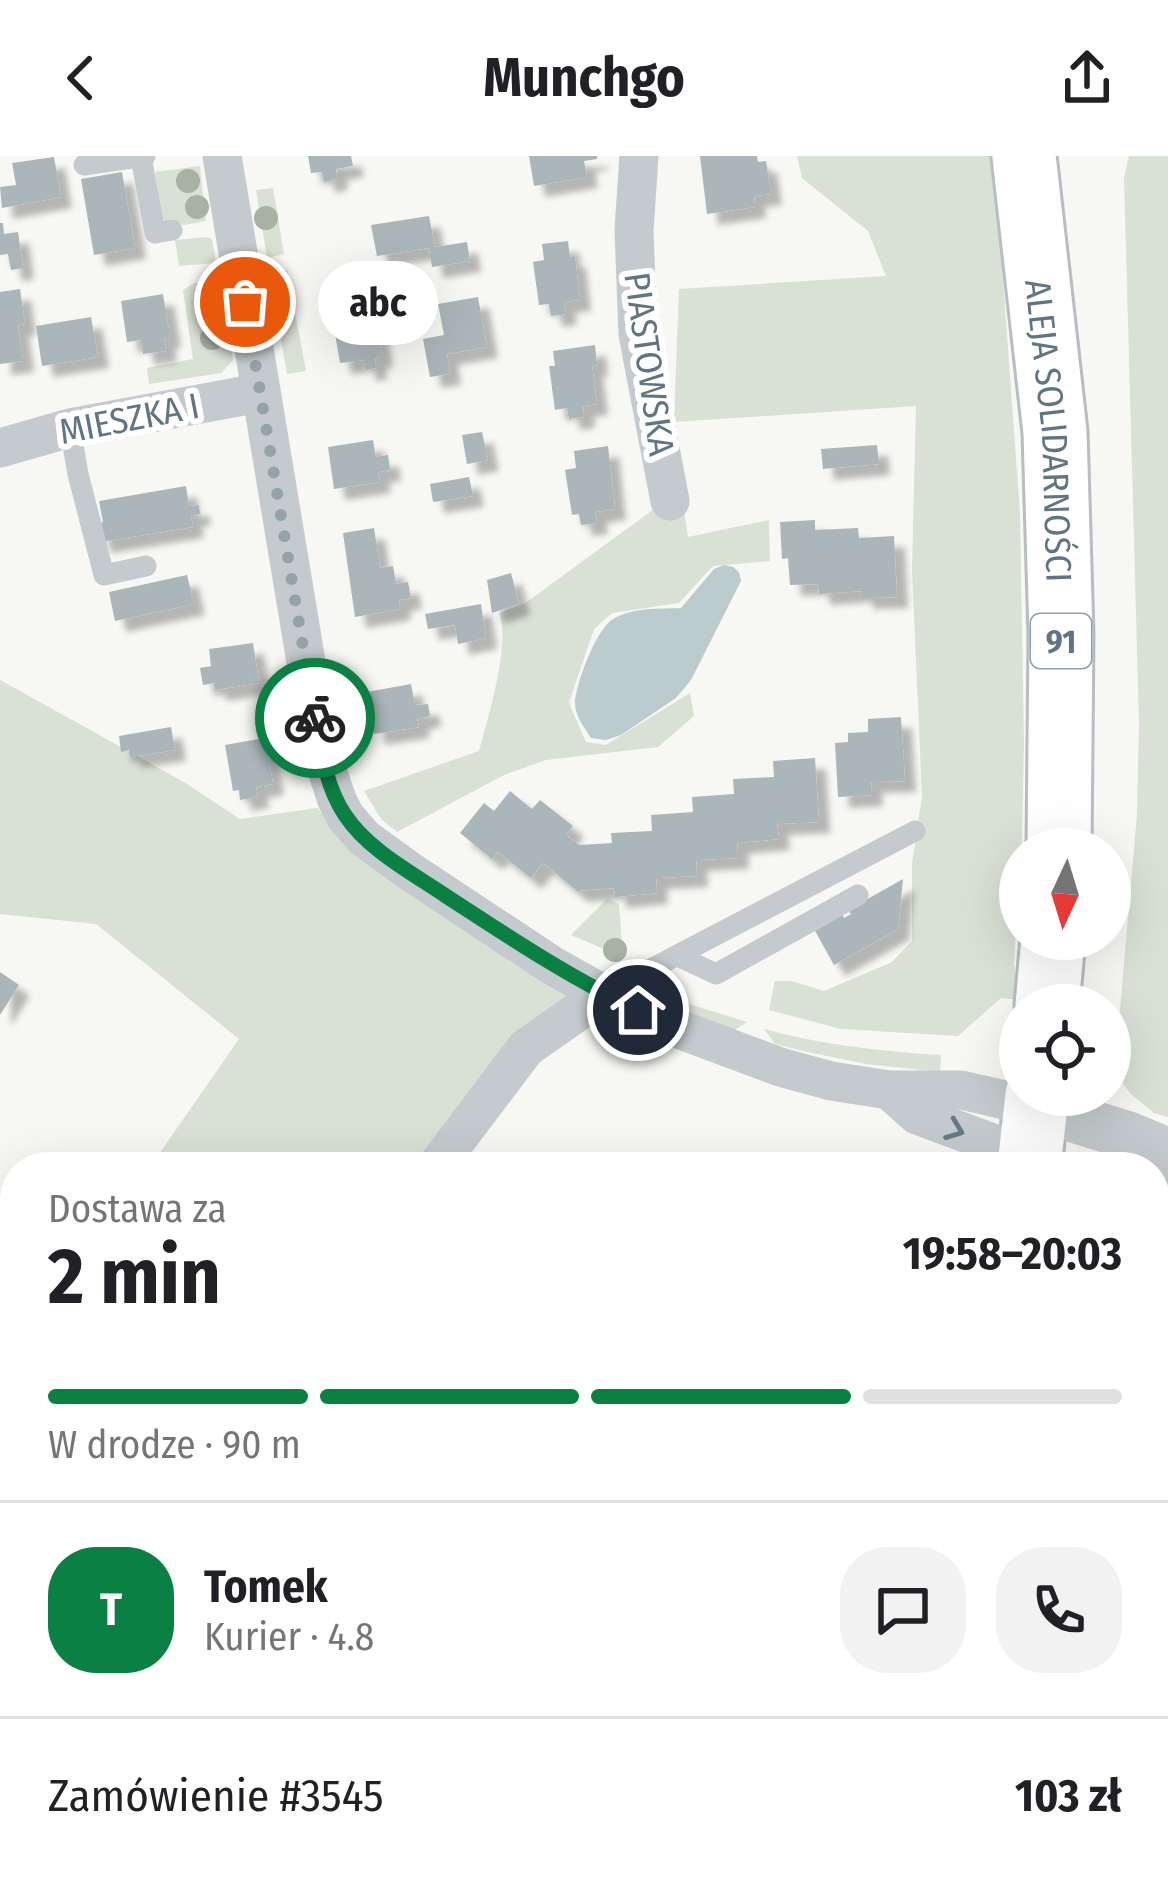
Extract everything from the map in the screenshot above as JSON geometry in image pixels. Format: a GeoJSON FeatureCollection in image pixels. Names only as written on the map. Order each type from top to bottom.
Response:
{"type":"FeatureCollection","features":[{"type":"Feature","properties":{"kind":"main road","name":"ALEJA SOLIDARNOŚCI"},"geometry":{"type":"LineString","coordinates":[[1024,156],[1055,432],[1060,828]]}},
{"type":"Feature","properties":{"kind":"street"},"geometry":{"type":"LineString","coordinates":[[222,156],[321,752],[337,800],[364,838],[554,966],[673,1027],[781,1067],[889,1090],[916,1115],[1040,1139],[1130,1136],[1168,1152]]}},
{"type":"Feature","properties":{"kind":"street","name":"PIASTOWSKA"},"geometry":{"type":"LineString","coordinates":[[639,156],[634,230],[638,334],[670,501]]}},
{"type":"Feature","properties":{"kind":"street","name":"MIESZKA I"},"geometry":{"type":"LineString","coordinates":[[0,448],[70,428],[260,393]]}},
{"type":"Feature","properties":{"kind":"street"},"geometry":{"type":"LineString","coordinates":[[447,1152],[526,1048],[603,994]]}},
{"type":"Feature","properties":{"kind":"lane"},"geometry":{"type":"LineString","coordinates":[[84,165],[143,156],[155,233],[172,230]]}},
{"type":"Feature","properties":{"kind":"lane"},"geometry":{"type":"LineString","coordinates":[[70,428],[104,574],[146,566]]}},
{"type":"Feature","properties":{"kind":"lane"},"geometry":{"type":"LineString","coordinates":[[603,994],[915,831]]}},
{"type":"Feature","properties":{"kind":"lane"},"geometry":{"type":"LineString","coordinates":[[678,956],[716,974],[858,895]]}},
{"type":"Feature","properties":{"kind":"shaded area"},"geometry":{"type":"Polygon","coordinates":[[[797,156],[994,156],[1020,514],[1024,744],[1022,828],[999,828],[999,960],[1014,960],[1016,984],[999,984],[999,1000],[958,1036],[841,1029],[769,1010],[775,981],[824,991],[892,962],[912,941],[912,864],[922,796],[912,570],[916,406],[674,422],[679,289],[886,276],[868,231],[802,178],[797,156]]]}},
{"type":"Feature","properties":{"kind":"shaded area"},"geometry":{"type":"Polygon","coordinates":[[[1129,156],[1168,156],[1168,1117],[1154,1113],[1131,1094],[1131,984],[1122,984],[1124,960],[1131,960],[1139,722],[1124,177],[1129,156]]]}},
{"type":"Feature","properties":{"kind":"shaded area"},"geometry":{"type":"Polygon","coordinates":[[[200,166],[206,221],[184,225],[162,220],[155,172],[200,166]]]}},
{"type":"Feature","properties":{"kind":"shaded area"},"geometry":{"type":"Polygon","coordinates":[[[273,188],[284,254],[267,258],[256,190],[273,188]]]}},
{"type":"Feature","properties":{"kind":"shaded area"},"geometry":{"type":"Polygon","coordinates":[[[212,239],[216,263],[179,266],[175,240],[212,239]]]}},
{"type":"Feature","properties":{"kind":"shaded area"},"geometry":{"type":"Polygon","coordinates":[[[287,270],[306,371],[287,374],[269,273],[287,270]]]}},
{"type":"Feature","properties":{"kind":"shaded area"},"geometry":{"type":"Polygon","coordinates":[[[218,280],[233,360],[221,373],[149,384],[147,368],[193,359],[183,290],[194,283],[218,280]]]}},
{"type":"Feature","properties":{"kind":"shaded area"},"geometry":{"type":"Polygon","coordinates":[[[683,503],[688,537],[769,520],[770,561],[713,566],[679,603],[612,613],[594,629],[569,703],[586,742],[606,745],[690,693],[694,716],[658,747],[546,760],[504,775],[397,832],[381,819],[364,791],[479,751],[500,661],[499,613],[524,604],[654,509],[683,503]]]}},
{"type":"Feature","properties":{"kind":"shaded area"},"geometry":{"type":"Polygon","coordinates":[[[724,565],[739,572],[741,581],[691,680],[676,698],[621,735],[591,738],[575,703],[583,669],[601,632],[615,618],[631,612],[681,608],[714,569],[724,565]]]}},
{"type":"Feature","properties":{"kind":"shaded area"},"geometry":{"type":"Polygon","coordinates":[[[0,680],[184,782],[240,819],[317,808],[373,868],[567,996],[445,1152],[160,1152],[239,1039],[96,924],[0,914],[0,680]]]}},
{"type":"Feature","properties":{"kind":"shaded area"},"geometry":{"type":"Polygon","coordinates":[[[607,899],[619,904],[623,957],[571,935],[607,899]]]}},
{"type":"Feature","properties":{"kind":"shaded area"},"geometry":{"type":"Polygon","coordinates":[[[660,995],[747,1022],[735,1030],[671,1009],[660,995]]]}},
{"type":"Feature","properties":{"kind":"shaded area"},"geometry":{"type":"Polygon","coordinates":[[[764,1029],[851,1046],[941,1055],[940,1072],[803,1051],[775,1044],[764,1029]]]}},
{"type":"Feature","properties":{"kind":"building"},"geometry":{"type":"Polygon","coordinates":[[[308,156],[351,156],[353,166],[336,169],[337,179],[324,182],[322,172],[311,173],[308,156]]]}},
{"type":"Feature","properties":{"kind":"building"},"geometry":{"type":"Polygon","coordinates":[[[529,156],[597,159],[584,161],[587,177],[534,186],[529,156]]]}},
{"type":"Feature","properties":{"kind":"building"},"geometry":{"type":"Polygon","coordinates":[[[700,156],[757,156],[758,162],[766,161],[771,194],[754,196],[755,207],[707,214],[700,156]]]}},
{"type":"Feature","properties":{"kind":"building"},"geometry":{"type":"Polygon","coordinates":[[[54,157],[61,197],[2,208],[0,187],[16,185],[12,163],[54,157]]]}},
{"type":"Feature","properties":{"kind":"building"},"geometry":{"type":"Polygon","coordinates":[[[122,172],[135,248],[94,255],[81,179],[122,172]]]}},
{"type":"Feature","properties":{"kind":"building"},"geometry":{"type":"Polygon","coordinates":[[[429,216],[435,247],[467,242],[470,261],[432,267],[429,248],[377,256],[371,225],[429,216]]]}},
{"type":"Feature","properties":{"kind":"building"},"geometry":{"type":"Polygon","coordinates":[[[0,223],[4,234],[18,232],[23,268],[11,270],[8,254],[0,255],[0,223]]]}},
{"type":"Feature","properties":{"kind":"building"},"geometry":{"type":"Polygon","coordinates":[[[568,241],[570,257],[575,256],[580,300],[564,302],[566,314],[551,316],[549,304],[539,305],[533,262],[544,260],[542,244],[568,241]]]}},
{"type":"Feature","properties":{"kind":"building"},"geometry":{"type":"Polygon","coordinates":[[[20,289],[23,361],[0,364],[0,292],[20,289]]]}},
{"type":"Feature","properties":{"kind":"building"},"geometry":{"type":"Polygon","coordinates":[[[163,294],[170,337],[164,337],[166,351],[143,354],[141,340],[127,342],[121,301],[163,294]]]}},
{"type":"Feature","properties":{"kind":"building"},"geometry":{"type":"Polygon","coordinates":[[[478,297],[487,347],[447,354],[450,374],[430,377],[423,339],[444,335],[438,304],[478,297]]]}},
{"type":"Feature","properties":{"kind":"building"},"geometry":{"type":"Polygon","coordinates":[[[378,301],[389,309],[395,327],[378,330],[382,356],[375,358],[376,368],[365,370],[364,360],[340,363],[328,317],[337,309],[378,301]]]}},
{"type":"Feature","properties":{"kind":"building"},"geometry":{"type":"Polygon","coordinates":[[[91,317],[98,357],[42,366],[36,326],[91,317]]]}},
{"type":"Feature","properties":{"kind":"building"},"geometry":{"type":"Polygon","coordinates":[[[595,345],[597,365],[592,366],[597,404],[583,406],[584,417],[569,419],[567,408],[555,410],[549,366],[555,366],[553,351],[595,345]]]}},
{"type":"Feature","properties":{"kind":"building"},"geometry":{"type":"Polygon","coordinates":[[[482,432],[488,460],[467,464],[462,435],[482,432]]]}},
{"type":"Feature","properties":{"kind":"building"},"geometry":{"type":"Polygon","coordinates":[[[373,440],[376,457],[388,455],[390,470],[378,472],[380,482],[334,489],[328,447],[373,440]]]}},
{"type":"Feature","properties":{"kind":"building"},"geometry":{"type":"Polygon","coordinates":[[[877,445],[879,464],[823,469],[821,449],[877,445]]]}},
{"type":"Feature","properties":{"kind":"building"},"geometry":{"type":"Polygon","coordinates":[[[608,446],[615,509],[595,512],[597,523],[581,525],[579,514],[572,515],[565,470],[576,468],[574,451],[608,446]]]}},
{"type":"Feature","properties":{"kind":"building"},"geometry":{"type":"Polygon","coordinates":[[[469,477],[473,496],[433,502],[430,484],[469,477]]]}},
{"type":"Feature","properties":{"kind":"building"},"geometry":{"type":"Polygon","coordinates":[[[186,486],[189,506],[199,505],[200,514],[191,516],[193,527],[100,542],[99,501],[186,486]]]}},
{"type":"Feature","properties":{"kind":"building"},"geometry":{"type":"Polygon","coordinates":[[[815,520],[815,530],[858,528],[859,538],[894,536],[897,597],[862,598],[862,591],[819,594],[818,584],[790,585],[788,558],[782,559],[780,522],[815,520]]]}},
{"type":"Feature","properties":{"kind":"building"},"geometry":{"type":"Polygon","coordinates":[[[374,528],[380,568],[393,566],[396,584],[408,582],[411,598],[399,600],[400,609],[355,617],[343,533],[374,528]]]}},
{"type":"Feature","properties":{"kind":"building"},"geometry":{"type":"Polygon","coordinates":[[[511,573],[519,604],[492,613],[487,580],[511,573]]]}},
{"type":"Feature","properties":{"kind":"building"},"geometry":{"type":"Polygon","coordinates":[[[187,575],[194,604],[115,621],[109,592],[187,575]]]}},
{"type":"Feature","properties":{"kind":"building"},"geometry":{"type":"Polygon","coordinates":[[[481,604],[486,638],[458,644],[455,625],[428,629],[425,614],[481,604]]]}},
{"type":"Feature","properties":{"kind":"building"},"geometry":{"type":"Polygon","coordinates":[[[253,643],[259,683],[215,690],[214,683],[203,685],[200,668],[211,666],[209,649],[253,643]]]}},
{"type":"Feature","properties":{"kind":"building"},"geometry":{"type":"Polygon","coordinates":[[[411,684],[415,705],[428,704],[430,716],[417,719],[419,727],[374,734],[367,692],[411,684]]]}},
{"type":"Feature","properties":{"kind":"building"},"geometry":{"type":"Polygon","coordinates":[[[901,717],[905,781],[871,782],[872,795],[838,797],[835,743],[848,742],[848,733],[868,732],[868,719],[901,717]]]}},
{"type":"Feature","properties":{"kind":"building"},"geometry":{"type":"Polygon","coordinates":[[[171,727],[175,750],[130,757],[129,750],[121,752],[119,736],[171,727]]]}},
{"type":"Feature","properties":{"kind":"building"},"geometry":{"type":"Polygon","coordinates":[[[265,738],[273,784],[256,787],[258,797],[240,800],[239,790],[233,791],[225,745],[265,738]]]}},
{"type":"Feature","properties":{"kind":"building"},"geometry":{"type":"Polygon","coordinates":[[[815,758],[819,822],[777,824],[779,839],[737,843],[738,858],[696,860],[697,876],[656,878],[657,893],[615,897],[614,888],[577,891],[543,863],[531,878],[498,852],[492,859],[460,833],[484,803],[494,811],[510,791],[532,809],[540,800],[573,826],[566,835],[579,845],[612,843],[611,833],[652,831],[651,815],[693,812],[692,797],[734,794],[733,779],[774,777],[773,761],[815,758]]]}},
{"type":"Feature","properties":{"kind":"building"},"geometry":{"type":"Polygon","coordinates":[[[903,879],[898,929],[834,965],[814,929],[842,914],[844,918],[851,914],[848,910],[903,879]]]}},
{"type":"Feature","properties":{"kind":"building"},"geometry":{"type":"Polygon","coordinates":[[[0,972],[19,985],[0,1015],[0,972]]]}},
{"type":"Feature","properties":{"kind":"way so far"},"geometry":{"type":"LineString","coordinates":[[245,302],[315,718]]}},
{"type":"Feature","properties":{"kind":"place","name":"abc"},"geometry":{"type":"Point","coordinates":[245,302]}},
{"type":"Feature","properties":{"kind":"route"},"geometry":{"type":"LineString","coordinates":[[315,718],[332,788],[345,816],[364,838],[554,966],[638,1010]]}}]}
